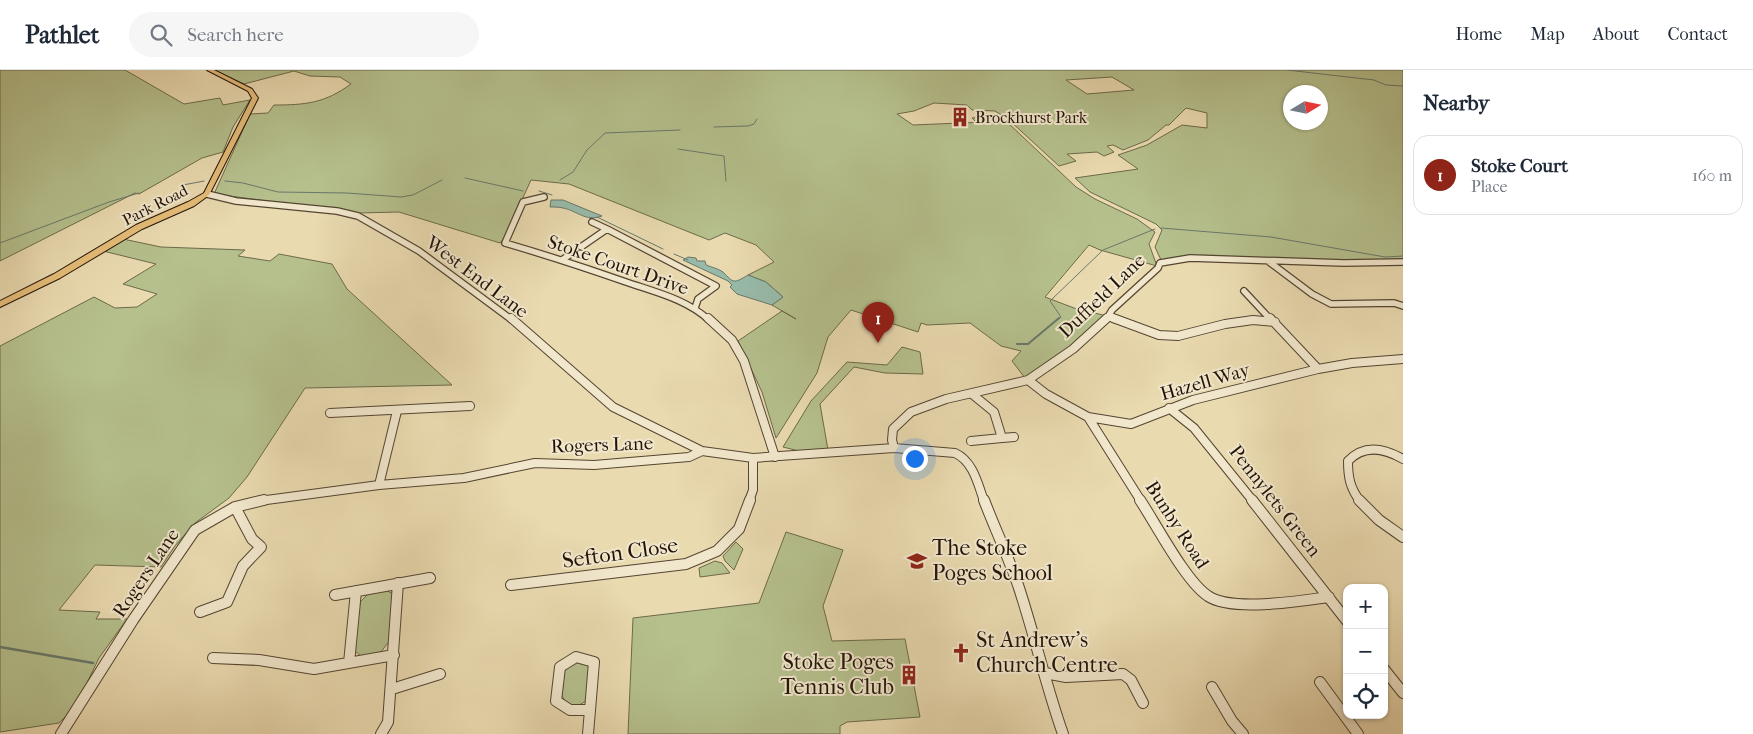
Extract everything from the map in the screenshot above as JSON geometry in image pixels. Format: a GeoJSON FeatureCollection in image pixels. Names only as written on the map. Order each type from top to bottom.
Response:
{"type":"FeatureCollection","features":[{"type":"Feature","properties":{"kind":"main road","name":"Park Road"},"geometry":{"type":"LineString","coordinates":[[0,304],[57,276],[139,228],[191,204],[207,194],[255,98],[250,90],[210,70]]}},
{"type":"Feature","properties":{"kind":"street","name":"West End Lane"},"geometry":{"type":"LineString","coordinates":[[207,194],[236,201],[337,211],[358,216],[419,252],[470,287],[613,407],[702,451]]}},
{"type":"Feature","properties":{"kind":"street","name":"Stoke Court Drive"},"geometry":{"type":"LineString","coordinates":[[544,197],[536,197],[523,202],[505,243],[562,260],[670,297],[695,308],[732,340],[744,361],[775,457]]}},
{"type":"Feature","properties":{"kind":"street"},"geometry":{"type":"LineString","coordinates":[[592,222],[716,286],[698,300],[695,308]]}},
{"type":"Feature","properties":{"kind":"street"},"geometry":{"type":"LineString","coordinates":[[562,260],[607,229]]}},
{"type":"Feature","properties":{"kind":"street","name":"Duffield Lane"},"geometry":{"type":"LineString","coordinates":[[894,448],[892,440],[893,428],[911,412],[946,399],[1028,380],[1073,349],[1109,317],[1112,310],[1158,268],[1160,263],[1190,258],[1268,261],[1403,262]]}},
{"type":"Feature","properties":{"kind":"street"},"geometry":{"type":"LineString","coordinates":[[1268,261],[1312,294],[1331,304],[1394,303],[1403,306]]}},
{"type":"Feature","properties":{"kind":"street"},"geometry":{"type":"LineString","coordinates":[[1244,291],[1318,369]]}},
{"type":"Feature","properties":{"kind":"street"},"geometry":{"type":"LineString","coordinates":[[1109,317],[1159,335],[1178,336],[1225,324],[1253,320],[1275,322]]}},
{"type":"Feature","properties":{"kind":"street","name":"Hazell Way"},"geometry":{"type":"LineString","coordinates":[[1028,380],[1046,394],[1088,417],[1131,424],[1193,400],[1318,369],[1352,363],[1403,359]]}},
{"type":"Feature","properties":{"kind":"street"},"geometry":{"type":"LineString","coordinates":[[972,394],[994,412],[1002,438]]}},
{"type":"Feature","properties":{"kind":"street"},"geometry":{"type":"LineString","coordinates":[[330,413],[470,406]]}},
{"type":"Feature","properties":{"kind":"street","name":"Pennylets Green"},"geometry":{"type":"LineString","coordinates":[[1169,408],[1194,428],[1343,615]]}},
{"type":"Feature","properties":{"kind":"street"},"geometry":{"type":"LineString","coordinates":[[379,485],[397,411]]}},
{"type":"Feature","properties":{"kind":"street","name":"Bunby Road"},"geometry":{"type":"LineString","coordinates":[[1088,417],[1192,581],[1212,599],[1232,604],[1307,601],[1329,597]]}},
{"type":"Feature","properties":{"kind":"street"},"geometry":{"type":"LineString","coordinates":[[971,441],[1014,436]]}},
{"type":"Feature","properties":{"kind":"street","name":"Rogers Lane"},"geometry":{"type":"LineString","coordinates":[[61,734],[154,588],[195,530],[235,507],[270,498],[379,485],[464,478],[536,463],[594,465],[689,458],[702,451],[753,458],[894,448],[955,452],[968,461],[1018,586],[1048,692],[1063,734]]}},
{"type":"Feature","properties":{"kind":"street"},"geometry":{"type":"LineString","coordinates":[[1403,459],[1397,455],[1378,450],[1359,451],[1348,461],[1349,480],[1360,501],[1380,522],[1403,537]]}},
{"type":"Feature","properties":{"kind":"street","name":"Sefton Close"},"geometry":{"type":"LineString","coordinates":[[511,585],[686,564],[716,551],[739,529],[753,490],[753,458]]}},
{"type":"Feature","properties":{"kind":"street"},"geometry":{"type":"LineString","coordinates":[[200,612],[227,602],[243,566],[261,547],[252,539],[235,507]]}},
{"type":"Feature","properties":{"kind":"street"},"geometry":{"type":"LineString","coordinates":[[335,595],[430,578]]}},
{"type":"Feature","properties":{"kind":"street"},"geometry":{"type":"LineString","coordinates":[[381,734],[388,722],[392,688],[398,583]]}},
{"type":"Feature","properties":{"kind":"street"},"geometry":{"type":"LineString","coordinates":[[349,663],[356,591]]}},
{"type":"Feature","properties":{"kind":"street"},"geometry":{"type":"LineString","coordinates":[[213,658],[259,660],[314,670],[394,655]]}},
{"type":"Feature","properties":{"kind":"street"},"geometry":{"type":"LineString","coordinates":[[588,734],[590,710],[594,662],[576,657],[560,667],[556,701],[570,710],[590,710]]}},
{"type":"Feature","properties":{"kind":"street"},"geometry":{"type":"LineString","coordinates":[[1044,673],[1066,677],[1122,674],[1131,680],[1143,703]]}},
{"type":"Feature","properties":{"kind":"street"},"geometry":{"type":"LineString","coordinates":[[392,688],[440,674]]}},
{"type":"Feature","properties":{"kind":"street"},"geometry":{"type":"LineString","coordinates":[[1388,674],[1403,693]]}},
{"type":"Feature","properties":{"kind":"street"},"geometry":{"type":"LineString","coordinates":[[1320,682],[1358,734]]}},
{"type":"Feature","properties":{"kind":"street"},"geometry":{"type":"LineString","coordinates":[[1212,687],[1232,721],[1243,734]]}},
{"type":"Feature","properties":{"kind":"green space"},"geometry":{"type":"Polygon","coordinates":[[[0,70],[125,70],[184,104],[220,98],[223,105],[250,100],[233,127],[223,152],[202,158],[139,194],[135,193],[0,261],[0,70]]]}},
{"type":"Feature","properties":{"kind":"green space"},"geometry":{"type":"Polygon","coordinates":[[[214,70],[1403,70],[1403,260],[1161,260],[1155,247],[1162,230],[1156,224],[1090,192],[1075,178],[1138,169],[1118,155],[1147,145],[1182,125],[1207,128],[1207,113],[1186,108],[1169,125],[1166,125],[1148,140],[1123,150],[1113,145],[1107,146],[1114,152],[1104,156],[1097,152],[1067,154],[1076,161],[1059,166],[1009,120],[995,111],[972,110],[967,105],[934,103],[914,111],[897,114],[913,125],[984,122],[976,122],[972,118],[991,116],[996,121],[1006,121],[1076,187],[1095,199],[1137,219],[1155,232],[1149,244],[1157,266],[1100,250],[1089,245],[1045,297],[1074,308],[1107,316],[1071,348],[1025,378],[1012,361],[1021,351],[1001,346],[970,323],[927,325],[921,323],[918,332],[851,310],[828,337],[817,373],[776,438],[762,392],[738,341],[782,311],[796,319],[772,305],[783,297],[766,282],[748,275],[774,262],[756,245],[725,233],[709,240],[569,184],[531,180],[505,237],[500,243],[399,212],[359,213],[214,194],[250,114],[268,113],[274,105],[315,102],[351,84],[340,77],[310,76],[294,71],[244,84],[214,70]],[[1112,77],[1066,80],[1087,94],[1134,90],[1112,77]]]}},
{"type":"Feature","properties":{"kind":"green space"},"geometry":{"type":"Polygon","coordinates":[[[123,239],[161,247],[245,250],[238,256],[270,261],[279,254],[332,264],[347,289],[452,385],[305,388],[247,477],[229,498],[195,523],[175,546],[161,567],[95,565],[59,610],[100,612],[96,619],[127,619],[99,658],[84,689],[68,714],[59,723],[0,732],[0,346],[94,297],[115,308],[137,307],[157,294],[123,284],[156,264],[103,251],[123,239]]]}},
{"type":"Feature","properties":{"kind":"green space"},"geometry":{"type":"Polygon","coordinates":[[[902,347],[920,352],[923,374],[885,373],[854,367],[820,404],[828,450],[799,451],[783,447],[811,401],[847,362],[887,365],[902,347]]]}},
{"type":"Feature","properties":{"kind":"green space"},"geometry":{"type":"Polygon","coordinates":[[[786,532],[843,550],[823,606],[832,641],[905,639],[920,717],[847,722],[840,726],[840,734],[628,734],[633,618],[759,603],[786,532]]]}},
{"type":"Feature","properties":{"kind":"green space"},"geometry":{"type":"Polygon","coordinates":[[[736,542],[743,549],[734,570],[725,561],[723,556],[736,542]]]}},
{"type":"Feature","properties":{"kind":"green space"},"geometry":{"type":"Polygon","coordinates":[[[715,561],[722,563],[730,573],[700,577],[699,568],[715,561]]]}},
{"type":"Feature","properties":{"kind":"green space"},"geometry":{"type":"Polygon","coordinates":[[[384,589],[393,594],[391,639],[380,653],[362,657],[354,650],[360,602],[370,592],[384,589]]]}},
{"type":"Feature","properties":{"kind":"green space"},"geometry":{"type":"Polygon","coordinates":[[[578,662],[590,666],[590,692],[585,701],[573,706],[565,701],[562,696],[564,672],[568,667],[578,662]]]}},
{"type":"Feature","properties":{"kind":"shaded area"},"geometry":{"type":"Polygon","coordinates":[[[551,200],[563,200],[602,216],[591,218],[568,209],[550,207],[551,200]]]}},
{"type":"Feature","properties":{"kind":"shaded area"},"geometry":{"type":"Polygon","coordinates":[[[688,257],[696,258],[697,261],[705,261],[706,265],[721,271],[734,281],[748,275],[766,282],[783,297],[772,305],[737,294],[730,287],[732,285],[728,281],[683,260],[688,257]]]}},
{"type":"Feature","properties":{"kind":"waterway"},"geometry":{"type":"LineString","coordinates":[[1287,70],[1374,80],[1386,85],[1403,86]]}},
{"type":"Feature","properties":{"kind":"waterway"},"geometry":{"type":"LineString","coordinates":[[714,127],[748,126],[754,124],[757,119]]}},
{"type":"Feature","properties":{"kind":"waterway"},"geometry":{"type":"LineString","coordinates":[[560,180],[573,172],[587,150],[605,133],[680,130]]}},
{"type":"Feature","properties":{"kind":"waterway"},"geometry":{"type":"LineString","coordinates":[[678,149],[724,156],[726,181]]}},
{"type":"Feature","properties":{"kind":"waterway"},"geometry":{"type":"LineString","coordinates":[[465,178],[523,191]]}},
{"type":"Feature","properties":{"kind":"waterway"},"geometry":{"type":"LineString","coordinates":[[225,181],[243,183],[278,192],[347,193],[401,197],[413,195],[442,180]]}},
{"type":"Feature","properties":{"kind":"waterway"},"geometry":{"type":"LineString","coordinates":[[183,185],[204,181]]}},
{"type":"Feature","properties":{"kind":"waterway"},"geometry":{"type":"LineString","coordinates":[[539,191],[552,195]]}},
{"type":"Feature","properties":{"kind":"waterway"},"geometry":{"type":"LineString","coordinates":[[0,243],[109,202],[139,193]]}},
{"type":"Feature","properties":{"kind":"waterway"},"geometry":{"type":"LineString","coordinates":[[597,217],[663,249]]}},
{"type":"Feature","properties":{"kind":"waterway"},"geometry":{"type":"LineString","coordinates":[[1161,228],[1271,237],[1385,257],[1403,256]]}},
{"type":"Feature","properties":{"kind":"waterway"},"geometry":{"type":"LineString","coordinates":[[1058,320],[1061,317],[1050,301],[1103,250],[1155,229]]}},
{"type":"Feature","properties":{"kind":"waterway"},"geometry":{"type":"LineString","coordinates":[[674,254],[688,260]]}},
{"type":"Feature","properties":{"kind":"waterway"},"geometry":{"type":"LineString","coordinates":[[1017,344],[1028,344],[1059,318]]}},
{"type":"Feature","properties":{"kind":"waterway"},"geometry":{"type":"LineString","coordinates":[[0,647],[93,663]]}},
{"type":"Feature","properties":{"kind":"place","name":"Brockhurst Park"},"geometry":{"type":"Point","coordinates":[960,117]}},
{"type":"Feature","properties":{"kind":"place","name":"Stoke Court"},"geometry":{"type":"Point","coordinates":[878,343]}},
{"type":"Feature","properties":{"kind":"place","name":"The Stoke Poges School"},"geometry":{"type":"Point","coordinates":[917,561]}},
{"type":"Feature","properties":{"kind":"place","name":"St Andrew's Church Centre"},"geometry":{"type":"Point","coordinates":[961,653]}},
{"type":"Feature","properties":{"kind":"place","name":"Stoke Poges Tennis Club"},"geometry":{"type":"Point","coordinates":[909,675]}}]}
